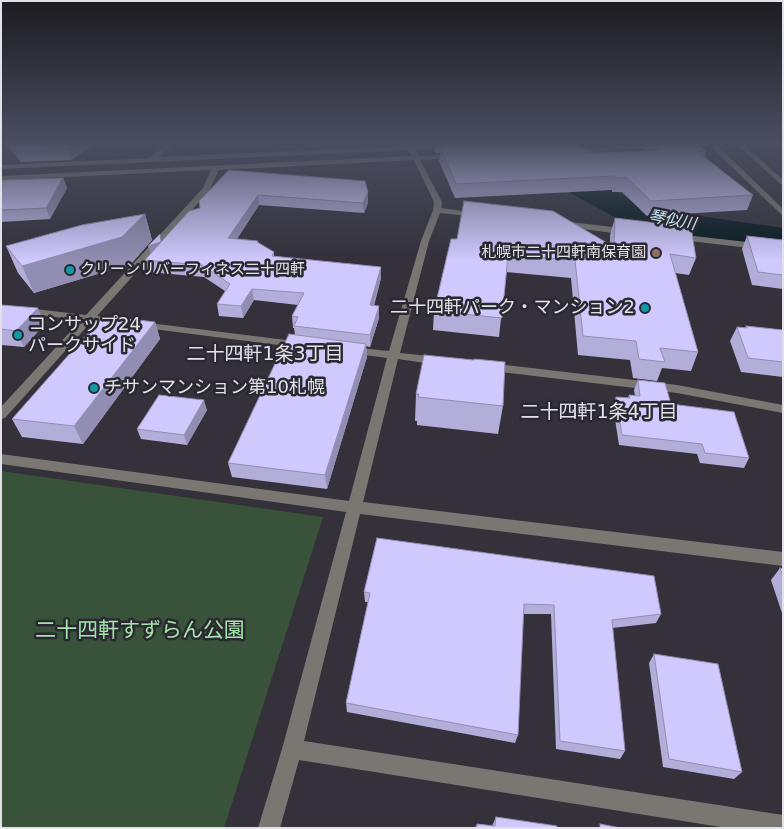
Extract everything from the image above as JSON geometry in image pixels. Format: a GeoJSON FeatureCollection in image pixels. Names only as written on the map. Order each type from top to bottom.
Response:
{"type":"FeatureCollection","features":[{"type":"Feature","properties":{"kind":"street"},"geometry":{"type":"LineString","coordinates":[[1,415],[206,189],[209,183]]}},
{"type":"Feature","properties":{"kind":"street"},"geometry":{"type":"LineString","coordinates":[[269,828],[292,749],[393,356],[425,241],[437,210],[438,202],[428,183]]}},
{"type":"Feature","properties":{"kind":"street"},"geometry":{"type":"LineString","coordinates":[[750,183],[783,214]]}},
{"type":"Feature","properties":{"kind":"street"},"geometry":{"type":"LineString","coordinates":[[437,210],[487,216]]}},
{"type":"Feature","properties":{"kind":"street"},"geometry":{"type":"LineString","coordinates":[[556,224],[635,233]]}},
{"type":"Feature","properties":{"kind":"street"},"geometry":{"type":"LineString","coordinates":[[664,236],[783,250]]}},
{"type":"Feature","properties":{"kind":"street"},"geometry":{"type":"LineString","coordinates":[[1,308],[318,346]]}},
{"type":"Feature","properties":{"kind":"street"},"geometry":{"type":"LineString","coordinates":[[338,349],[452,363]]}},
{"type":"Feature","properties":{"kind":"street"},"geometry":{"type":"LineString","coordinates":[[472,365],[678,389],[783,409]]}},
{"type":"Feature","properties":{"kind":"street"},"geometry":{"type":"LineString","coordinates":[[1,459],[353,507],[783,559]]}},
{"type":"Feature","properties":{"kind":"street"},"geometry":{"type":"LineString","coordinates":[[292,749],[783,826]]}},
{"type":"Feature","properties":{"kind":"green space","name":"二十四軒すずらん公園"},"geometry":{"type":"Polygon","coordinates":[[[1,471],[323,517],[224,828],[1,828],[1,471]]]}},
{"type":"Feature","properties":{"kind":"building"},"geometry":{"type":"Polygon","coordinates":[[[1,183],[60,183],[46,208],[1,210],[1,183]]]}},
{"type":"Feature","properties":{"kind":"building"},"geometry":{"type":"Polygon","coordinates":[[[217,183],[365,183],[368,192],[363,203],[258,195],[228,238],[258,241],[274,252],[272,256],[381,267],[370,305],[379,306],[370,335],[294,326],[298,317],[292,316],[304,293],[252,289],[241,306],[217,304],[230,284],[202,265],[145,260],[189,211],[200,208],[199,201],[217,183]]]}},
{"type":"Feature","properties":{"kind":"building"},"geometry":{"type":"Polygon","coordinates":[[[455,183],[482,183],[456,184],[455,183]]]}},
{"type":"Feature","properties":{"kind":"building"},"geometry":{"type":"Polygon","coordinates":[[[632,183],[737,183],[753,195],[651,201],[632,183]]]}},
{"type":"Feature","properties":{"kind":"building"},"geometry":{"type":"Polygon","coordinates":[[[464,201],[553,211],[614,247],[615,218],[691,227],[696,258],[670,254],[698,352],[660,348],[665,362],[639,359],[636,341],[583,336],[575,260],[508,255],[502,318],[434,311],[451,239],[457,239],[464,201]]]}},
{"type":"Feature","properties":{"kind":"building"},"geometry":{"type":"Polygon","coordinates":[[[145,214],[122,237],[22,266],[6,246],[82,225],[145,214]]]}},
{"type":"Feature","properties":{"kind":"building"},"geometry":{"type":"Polygon","coordinates":[[[160,234],[161,242],[148,246],[160,234]]]}},
{"type":"Feature","properties":{"kind":"building"},"geometry":{"type":"Polygon","coordinates":[[[747,236],[783,240],[783,275],[758,272],[747,236]]]}},
{"type":"Feature","properties":{"kind":"building"},"geometry":{"type":"Polygon","coordinates":[[[1,305],[38,308],[16,331],[1,329],[1,305]]]}},
{"type":"Feature","properties":{"kind":"building"},"geometry":{"type":"Polygon","coordinates":[[[103,316],[155,322],[74,426],[12,419],[103,316]]]}},
{"type":"Feature","properties":{"kind":"building"},"geometry":{"type":"Polygon","coordinates":[[[746,326],[783,330],[783,362],[748,358],[737,327],[747,328],[746,326]]]}},
{"type":"Feature","properties":{"kind":"building"},"geometry":{"type":"Polygon","coordinates":[[[289,334],[366,344],[325,475],[228,463],[289,334]]]}},
{"type":"Feature","properties":{"kind":"building"},"geometry":{"type":"Polygon","coordinates":[[[424,355],[505,362],[503,406],[418,397],[419,394],[416,394],[424,355]]]}},
{"type":"Feature","properties":{"kind":"building"},"geometry":{"type":"Polygon","coordinates":[[[638,380],[665,383],[671,404],[734,412],[749,458],[705,453],[702,444],[622,435],[616,397],[630,398],[629,395],[640,396],[638,380]]]}},
{"type":"Feature","properties":{"kind":"building"},"geometry":{"type":"Polygon","coordinates":[[[159,395],[204,400],[184,435],[137,429],[159,395]]]}},
{"type":"Feature","properties":{"kind":"building"},"geometry":{"type":"Polygon","coordinates":[[[377,538],[654,576],[661,614],[612,620],[625,751],[560,741],[554,605],[524,604],[518,735],[346,703],[370,593],[364,592],[377,538]]]}},
{"type":"Feature","properties":{"kind":"building"},"geometry":{"type":"Polygon","coordinates":[[[654,654],[718,664],[742,772],[669,759],[654,654]]]}},
{"type":"Feature","properties":{"kind":"building"},"geometry":{"type":"Polygon","coordinates":[[[496,817],[557,826],[557,828],[477,828],[477,824],[495,826],[496,817]]]}},
{"type":"Feature","properties":{"kind":"building"},"geometry":{"type":"Polygon","coordinates":[[[600,824],[621,828],[600,828],[600,824]]]}},
{"type":"Feature","properties":{"kind":"waterway","name":"琴似川"},"geometry":{"type":"LineString","coordinates":[[575,183],[628,211],[650,219],[776,237]]}},
{"type":"Feature","properties":{"kind":"place","name":"札幌市二十四軒南保育園"},"geometry":{"type":"Point","coordinates":[656,253]}},
{"type":"Feature","properties":{"kind":"place","name":"クリーンリバーフィネス二十四軒"},"geometry":{"type":"Point","coordinates":[70,270]}},
{"type":"Feature","properties":{"kind":"place","name":"二十四軒パーク・マンション2"},"geometry":{"type":"Point","coordinates":[645,308]}},
{"type":"Feature","properties":{"kind":"place","name":"コンサップ24 パークサイド"},"geometry":{"type":"Point","coordinates":[18,335]}},
{"type":"Feature","properties":{"kind":"place","name":"チサンマンション第10札幌"},"geometry":{"type":"Point","coordinates":[94,388]}},
{"type":"Feature","properties":{"kind":"district","name":"二十四軒1条3丁目"},"geometry":{"type":"Point","coordinates":[265,355]}},
{"type":"Feature","properties":{"kind":"district","name":"二十四軒1条4丁目"},"geometry":{"type":"Point","coordinates":[599,413]}}]}
